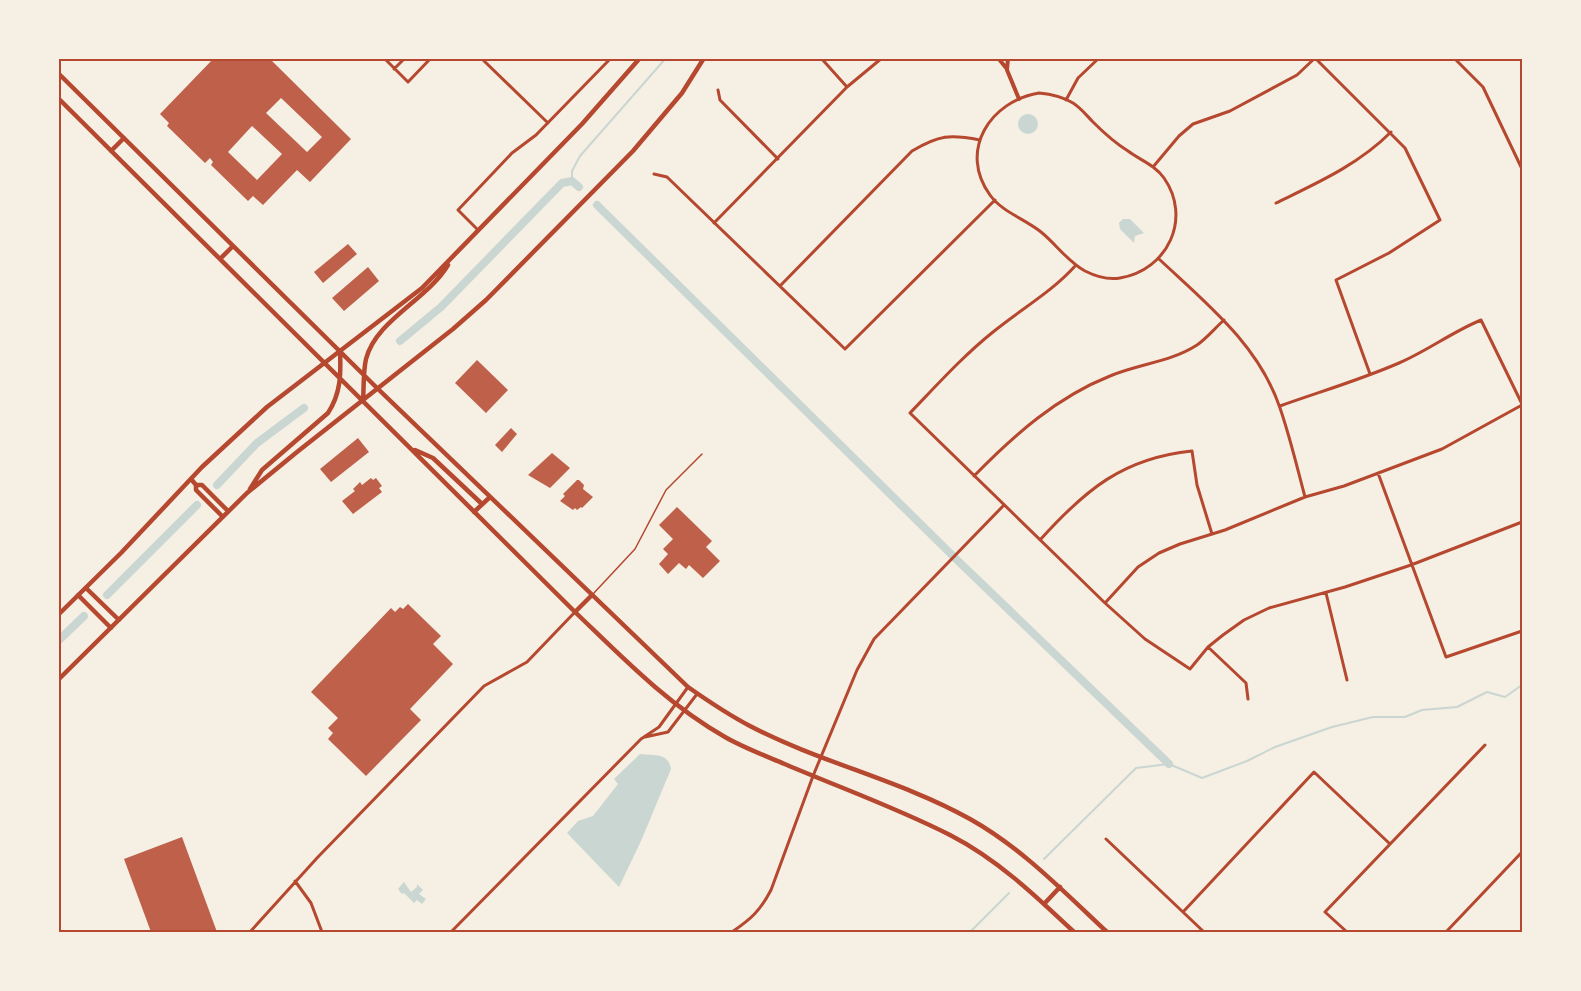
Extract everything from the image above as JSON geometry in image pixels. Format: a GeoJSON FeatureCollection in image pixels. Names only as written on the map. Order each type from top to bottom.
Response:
{"type":"FeatureCollection","features":[{"type":"Feature","properties":{"kind":"main road"},"geometry":{"type":"LineString","coordinates":[[58,615],[190,479],[267,407],[415,293],[451,260],[582,124],[640,58]]}},
{"type":"Feature","properties":{"kind":"main road"},"geometry":{"type":"LineString","coordinates":[[58,680],[247,493],[453,329],[502,284],[633,151],[682,93],[704,58]]}},
{"type":"Feature","properties":{"kind":"main road"},"geometry":{"type":"LineString","coordinates":[[58,73],[377,388],[688,687],[749,726],[928,798],[970,819],[1024,856],[1107,933]]}},
{"type":"Feature","properties":{"kind":"main road"},"geometry":{"type":"LineString","coordinates":[[58,98],[575,612],[675,705],[727,738],[905,813],[950,835],[994,862],[1074,933]]}},
{"type":"Feature","properties":{"kind":"main road"},"geometry":{"type":"LineString","coordinates":[[111,151],[124,138]]}},
{"type":"Feature","properties":{"kind":"main road"},"geometry":{"type":"LineString","coordinates":[[220,259],[233,246]]}},
{"type":"Feature","properties":{"kind":"main road"},"geometry":{"type":"LineString","coordinates":[[363,401],[365,361],[375,341],[389,324],[440,278],[451,260]]}},
{"type":"Feature","properties":{"kind":"main road"},"geometry":{"type":"LineString","coordinates":[[247,493],[262,471],[328,413],[334,404],[341,380],[340,351]]}},
{"type":"Feature","properties":{"kind":"main road"},"geometry":{"type":"LineString","coordinates":[[409,448],[433,458],[482,504]]}},
{"type":"Feature","properties":{"kind":"main road"},"geometry":{"type":"LineString","coordinates":[[190,479],[196,485],[196,490],[222,516]]}},
{"type":"Feature","properties":{"kind":"main road"},"geometry":{"type":"LineString","coordinates":[[196,485],[202,485],[228,511]]}},
{"type":"Feature","properties":{"kind":"main road"},"geometry":{"type":"LineString","coordinates":[[474,512],[490,496]]}},
{"type":"Feature","properties":{"kind":"main road"},"geometry":{"type":"LineString","coordinates":[[86,588],[119,620]]}},
{"type":"Feature","properties":{"kind":"main road"},"geometry":{"type":"LineString","coordinates":[[78,595],[111,628]]}},
{"type":"Feature","properties":{"kind":"main road"},"geometry":{"type":"LineString","coordinates":[[575,612],[592,595]]}},
{"type":"Feature","properties":{"kind":"main road"},"geometry":{"type":"LineString","coordinates":[[1044,904],[1060,888]]}},
{"type":"Feature","properties":{"kind":"street"},"geometry":{"type":"LineString","coordinates":[[384,58],[408,82],[431,58]]}},
{"type":"Feature","properties":{"kind":"street"},"geometry":{"type":"LineString","coordinates":[[394,69],[405,58]]}},
{"type":"Feature","properties":{"kind":"street"},"geometry":{"type":"LineString","coordinates":[[479,230],[458,210],[512,153],[548,123],[611,58]]}},
{"type":"Feature","properties":{"kind":"street"},"geometry":{"type":"LineString","coordinates":[[821,58],[847,87]]}},
{"type":"Feature","properties":{"kind":"street"},"geometry":{"type":"LineString","coordinates":[[714,223],[847,87],[882,58]]}},
{"type":"Feature","properties":{"kind":"street"},"geometry":{"type":"LineString","coordinates":[[998,58],[1007,70],[1018,99]]}},
{"type":"Feature","properties":{"kind":"street"},"geometry":{"type":"LineString","coordinates":[[1007,70],[1008,58]]}},
{"type":"Feature","properties":{"kind":"street"},"geometry":{"type":"LineString","coordinates":[[1066,100],[1078,78],[1099,58]]}},
{"type":"Feature","properties":{"kind":"street"},"geometry":{"type":"LineString","coordinates":[[1153,166],[1179,136],[1193,124],[1230,111],[1297,75],[1315,58],[1405,148],[1440,220],[1389,253],[1336,280],[1370,374]]}},
{"type":"Feature","properties":{"kind":"street"},"geometry":{"type":"LineString","coordinates":[[484,59],[548,123]]}},
{"type":"Feature","properties":{"kind":"street"},"geometry":{"type":"LineString","coordinates":[[1457,60],[1483,87],[1522,169]]}},
{"type":"Feature","properties":{"kind":"street"},"geometry":{"type":"LineString","coordinates":[[717,90],[720,100],[778,159]]}},
{"type":"Feature","properties":{"kind":"street"},"geometry":{"type":"LineString","coordinates":[[1039,93],[1066,100],[1075,105],[1114,141],[1153,166],[1170,188],[1177,223],[1170,242],[1159,259],[1144,270],[1118,278],[1094,275],[1076,265],[1040,231],[995,201],[983,182],[978,164],[981,140],[990,119],[1008,103],[1039,93]]}},
{"type":"Feature","properties":{"kind":"street"},"geometry":{"type":"LineString","coordinates":[[1276,203],[1356,161],[1375,148],[1391,132]]}},
{"type":"Feature","properties":{"kind":"street"},"geometry":{"type":"LineString","coordinates":[[780,286],[912,151],[932,140],[949,135],[981,140]]}},
{"type":"Feature","properties":{"kind":"street"},"geometry":{"type":"LineString","coordinates":[[654,174],[667,177],[844,349],[995,201]]}},
{"type":"Feature","properties":{"kind":"street"},"geometry":{"type":"LineString","coordinates":[[1159,259],[1224,320],[1245,344],[1263,372],[1280,406],[1305,497]]}},
{"type":"Feature","properties":{"kind":"street"},"geometry":{"type":"LineString","coordinates":[[1076,265],[1047,293],[1018,311],[977,345],[910,413],[1105,603],[1145,639],[1190,669],[1208,647],[1244,620],[1269,608],[1326,593],[1411,565],[1522,522]]}},
{"type":"Feature","properties":{"kind":"street"},"geometry":{"type":"LineString","coordinates":[[974,476],[1006,443],[1037,417],[1110,376],[1196,345],[1224,320]]}},
{"type":"Feature","properties":{"kind":"street"},"geometry":{"type":"LineString","coordinates":[[1105,603],[1138,567],[1159,553],[1305,497],[1344,486],[1442,449],[1522,405],[1482,320],[1459,329],[1417,355],[1280,406]]}},
{"type":"Feature","properties":{"kind":"street"},"geometry":{"type":"LineString","coordinates":[[1040,540],[1068,509],[1093,488],[1120,471],[1150,458],[1192,451],[1197,485],[1212,534]]}},
{"type":"Feature","properties":{"kind":"street"},"geometry":{"type":"LineString","coordinates":[[1378,473],[1446,657],[1522,631]]}},
{"type":"Feature","properties":{"kind":"street"},"geometry":{"type":"LineString","coordinates":[[732,933],[755,915],[763,905],[857,670],[874,639],[1004,505]]}},
{"type":"Feature","properties":{"kind":"street"},"geometry":{"type":"LineString","coordinates":[[1326,593],[1347,680]]}},
{"type":"Feature","properties":{"kind":"street"},"geometry":{"type":"LineString","coordinates":[[250,933],[295,881],[484,686],[527,662],[575,612]]}},
{"type":"Feature","properties":{"kind":"street"},"geometry":{"type":"LineString","coordinates":[[1208,647],[1246,683],[1248,699]]}},
{"type":"Feature","properties":{"kind":"street"},"geometry":{"type":"LineString","coordinates":[[451,933],[641,739],[659,727],[688,687]]}},
{"type":"Feature","properties":{"kind":"street"},"geometry":{"type":"LineString","coordinates":[[641,739],[667,733],[697,693]]}},
{"type":"Feature","properties":{"kind":"street"},"geometry":{"type":"LineString","coordinates":[[1347,933],[1325,912],[1485,745]]}},
{"type":"Feature","properties":{"kind":"street"},"geometry":{"type":"LineString","coordinates":[[1183,912],[1314,772],[1390,844]]}},
{"type":"Feature","properties":{"kind":"street"},"geometry":{"type":"LineString","coordinates":[[1106,839],[1204,933]]}},
{"type":"Feature","properties":{"kind":"street"},"geometry":{"type":"LineString","coordinates":[[1446,933],[1522,852]]}},
{"type":"Feature","properties":{"kind":"street"},"geometry":{"type":"LineString","coordinates":[[295,881],[311,903],[322,933]]}},
{"type":"Feature","properties":{"kind":"lane"},"geometry":{"type":"LineString","coordinates":[[592,595],[635,549],[666,490],[702,454]]}},
{"type":"Feature","properties":{"kind":"shaded area"},"geometry":{"type":"Polygon","coordinates":[[[1028,114],[1035,117],[1038,124],[1035,131],[1028,134],[1021,131],[1018,124],[1021,117],[1028,114]]]}},
{"type":"Feature","properties":{"kind":"shaded area"},"geometry":{"type":"Polygon","coordinates":[[[1123,219],[1130,219],[1144,233],[1135,236],[1134,243],[1120,229],[1119,223],[1123,219]]]}},
{"type":"Feature","properties":{"kind":"shaded area"},"geometry":{"type":"Polygon","coordinates":[[[640,754],[664,757],[671,769],[619,887],[567,833],[578,821],[593,816],[618,784],[614,779],[640,754]]]}},
{"type":"Feature","properties":{"kind":"shaded area"},"geometry":{"type":"Polygon","coordinates":[[[404,882],[411,892],[417,884],[423,890],[419,894],[426,899],[422,904],[417,900],[414,903],[404,893],[402,894],[398,889],[404,882]]]}},
{"type":"Feature","properties":{"kind":"building"},"geometry":{"type":"Polygon","coordinates":[[[214,58],[269,58],[351,139],[310,182],[297,170],[263,205],[253,196],[248,201],[211,165],[213,162],[210,158],[205,163],[167,126],[169,123],[160,114],[214,58]],[[281,98],[266,113],[307,152],[322,137],[281,98]],[[252,126],[228,152],[257,180],[282,154],[252,126]]]}},
{"type":"Feature","properties":{"kind":"building"},"geometry":{"type":"Polygon","coordinates":[[[348,244],[357,254],[323,283],[314,272],[348,244]]]}},
{"type":"Feature","properties":{"kind":"building"},"geometry":{"type":"Polygon","coordinates":[[[368,267],[379,281],[344,311],[332,298],[368,267]]]}},
{"type":"Feature","properties":{"kind":"building"},"geometry":{"type":"Polygon","coordinates":[[[477,360],[508,390],[486,413],[455,383],[477,360]]]}},
{"type":"Feature","properties":{"kind":"building"},"geometry":{"type":"Polygon","coordinates":[[[511,428],[517,434],[502,452],[495,445],[511,428]]]}},
{"type":"Feature","properties":{"kind":"building"},"geometry":{"type":"Polygon","coordinates":[[[358,438],[369,452],[331,482],[320,469],[358,438]]]}},
{"type":"Feature","properties":{"kind":"building"},"geometry":{"type":"Polygon","coordinates":[[[552,453],[570,468],[550,488],[528,475],[552,453]]]}},
{"type":"Feature","properties":{"kind":"building"},"geometry":{"type":"Polygon","coordinates":[[[371,478],[373,480],[376,478],[382,486],[379,488],[382,492],[353,514],[342,501],[355,491],[353,489],[360,482],[362,485],[371,478]]]}},
{"type":"Feature","properties":{"kind":"building"},"geometry":{"type":"Polygon","coordinates":[[[577,480],[593,497],[582,508],[573,510],[560,501],[565,496],[563,494],[577,480]]]}},
{"type":"Feature","properties":{"kind":"building"},"geometry":{"type":"Polygon","coordinates":[[[677,507],[712,541],[706,547],[720,561],[703,578],[689,565],[686,569],[679,563],[668,574],[659,564],[668,554],[663,549],[673,539],[659,525],[677,507]]]}},
{"type":"Feature","properties":{"kind":"building"},"geometry":{"type":"Polygon","coordinates":[[[408,604],[441,636],[433,644],[453,664],[410,709],[421,720],[366,776],[328,739],[333,733],[328,728],[338,718],[311,692],[391,608],[395,612],[408,604]]]}},
{"type":"Feature","properties":{"kind":"building"},"geometry":{"type":"Polygon","coordinates":[[[182,837],[217,932],[151,932],[124,859],[182,837]]]}},
{"type":"Feature","properties":{"kind":"waterway"},"geometry":{"type":"LineString","coordinates":[[572,181],[572,171],[580,156],[666,58]]}},
{"type":"Feature","properties":{"kind":"waterway"},"geometry":{"type":"LineString","coordinates":[[400,341],[441,307],[562,183],[572,181],[579,187]]}},
{"type":"Feature","properties":{"kind":"waterway"},"geometry":{"type":"LineString","coordinates":[[597,205],[955,558],[1169,764]]}},
{"type":"Feature","properties":{"kind":"waterway"},"geometry":{"type":"LineString","coordinates":[[217,485],[257,443],[304,408]]}},
{"type":"Feature","properties":{"kind":"waterway"},"geometry":{"type":"LineString","coordinates":[[107,595],[197,505]]}},
{"type":"Feature","properties":{"kind":"waterway"},"geometry":{"type":"LineString","coordinates":[[58,641],[84,616]]}},
{"type":"Feature","properties":{"kind":"waterway"},"geometry":{"type":"LineString","coordinates":[[1044,859],[1136,768],[1169,764],[1202,778],[1247,761],[1275,747],[1332,727],[1373,717],[1405,717],[1422,710],[1457,707],[1487,692],[1505,697],[1522,685]]}},
{"type":"Feature","properties":{"kind":"waterway"},"geometry":{"type":"LineString","coordinates":[[970,932],[1009,893]]}}]}
